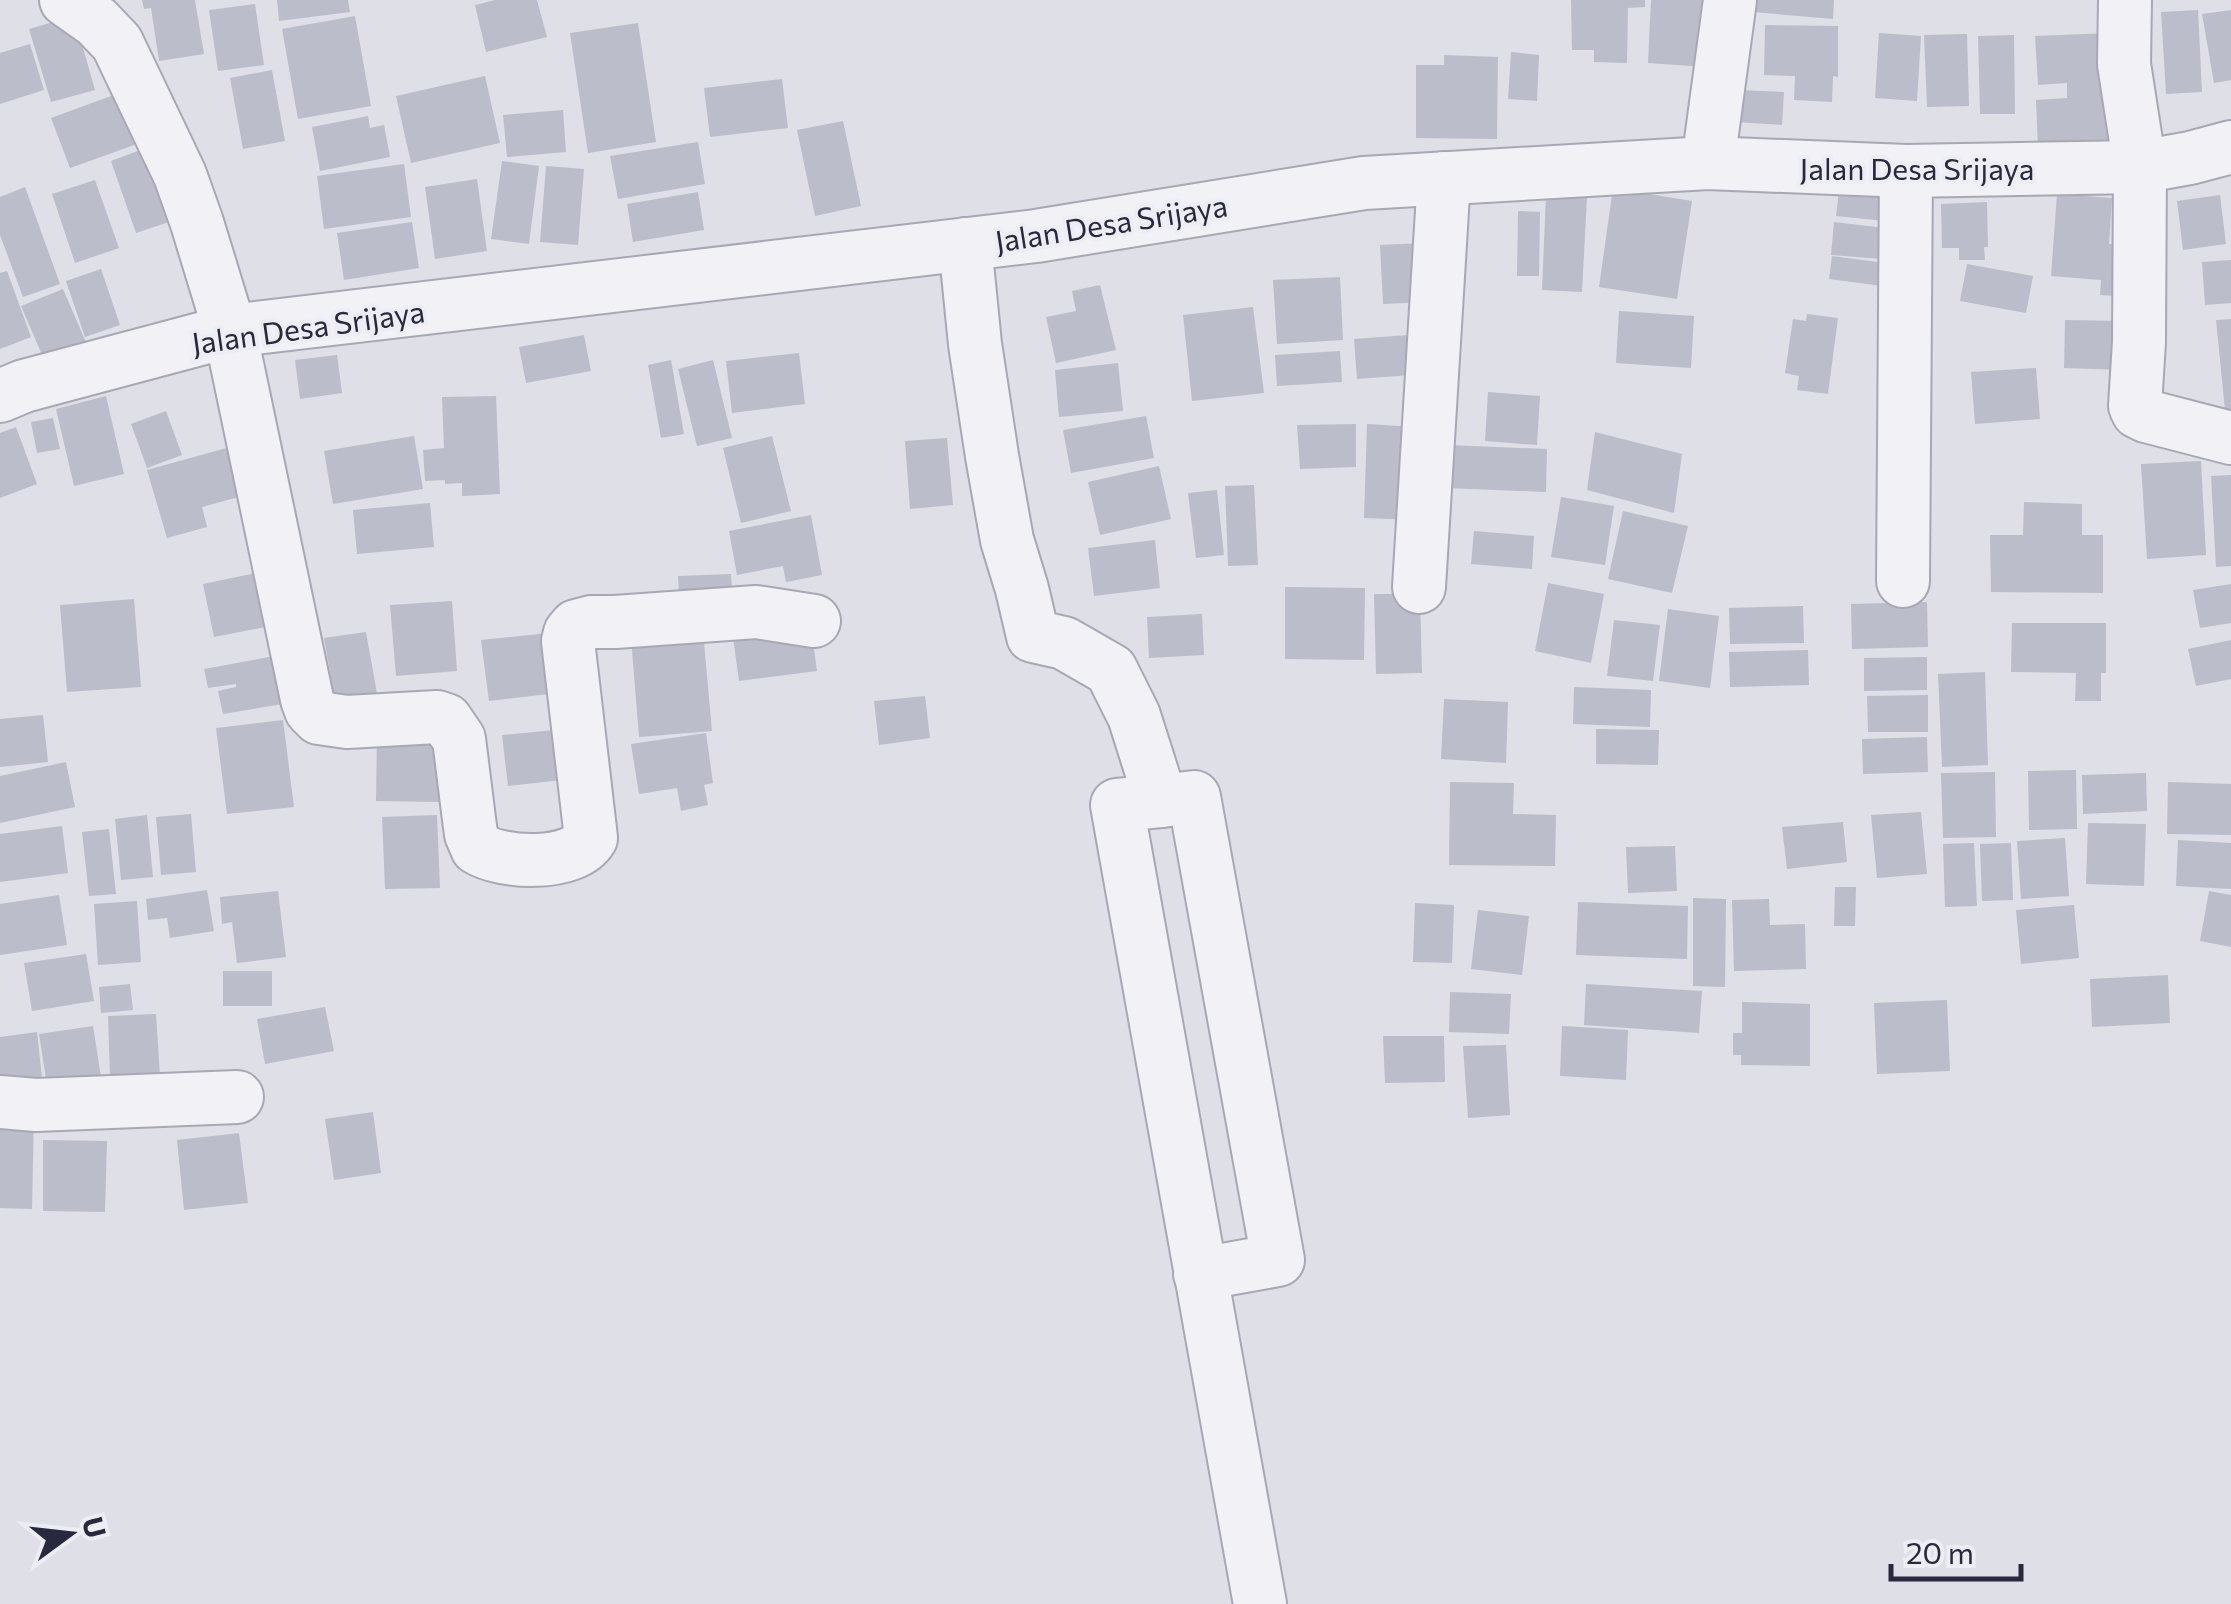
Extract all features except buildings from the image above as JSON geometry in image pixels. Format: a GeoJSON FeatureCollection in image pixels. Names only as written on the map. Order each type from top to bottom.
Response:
{"type":"FeatureCollection","features":[{"type":"Feature","properties":{"kind":"street"},"geometry":{"type":"LineString","coordinates":[[66,0],[98,22],[117,44],[180,175],[230,331],[311,710],[319,718],[332,722],[437,717],[446,720],[459,739],[471,834],[477,848],[485,853],[540,861],[575,853],[590,838],[568,641],[576,626],[756,612],[814,621]]}},
{"type":"Feature","properties":{"kind":"street"},"geometry":{"type":"LineString","coordinates":[[1708,163],[1730,0]]}},
{"type":"Feature","properties":{"kind":"street"},"geometry":{"type":"LineString","coordinates":[[2125,0],[2124,64],[2140,166],[2135,406],[2146,416],[2231,438]]}},
{"type":"Feature","properties":{"kind":"street","name":"Jalan Desa Srijaya"},"geometry":{"type":"LineString","coordinates":[[0,396],[24,386],[230,331],[1036,236],[1364,183],[1708,163],[1906,171],[2140,166],[2231,147]]}},
{"type":"Feature","properties":{"kind":"street"},"geometry":{"type":"LineString","coordinates":[[1903,581],[1906,171]]}},
{"type":"Feature","properties":{"kind":"street"},"geometry":{"type":"LineString","coordinates":[[1419,587],[1444,178]]}},
{"type":"Feature","properties":{"kind":"street"},"geometry":{"type":"LineString","coordinates":[[965,244],[974,344],[992,456],[1007,540],[1034,636],[1064,643],[1111,670],[1134,716],[1161,801]]}},
{"type":"Feature","properties":{"kind":"street"},"geometry":{"type":"LineString","coordinates":[[1200,1274],[1278,1260],[1194,797],[1117,805],[1200,1274],[1260,1604]]}},
{"type":"Feature","properties":{"kind":"street"},"geometry":{"type":"LineString","coordinates":[[0,1102],[36,1105],[237,1096]]}}]}
